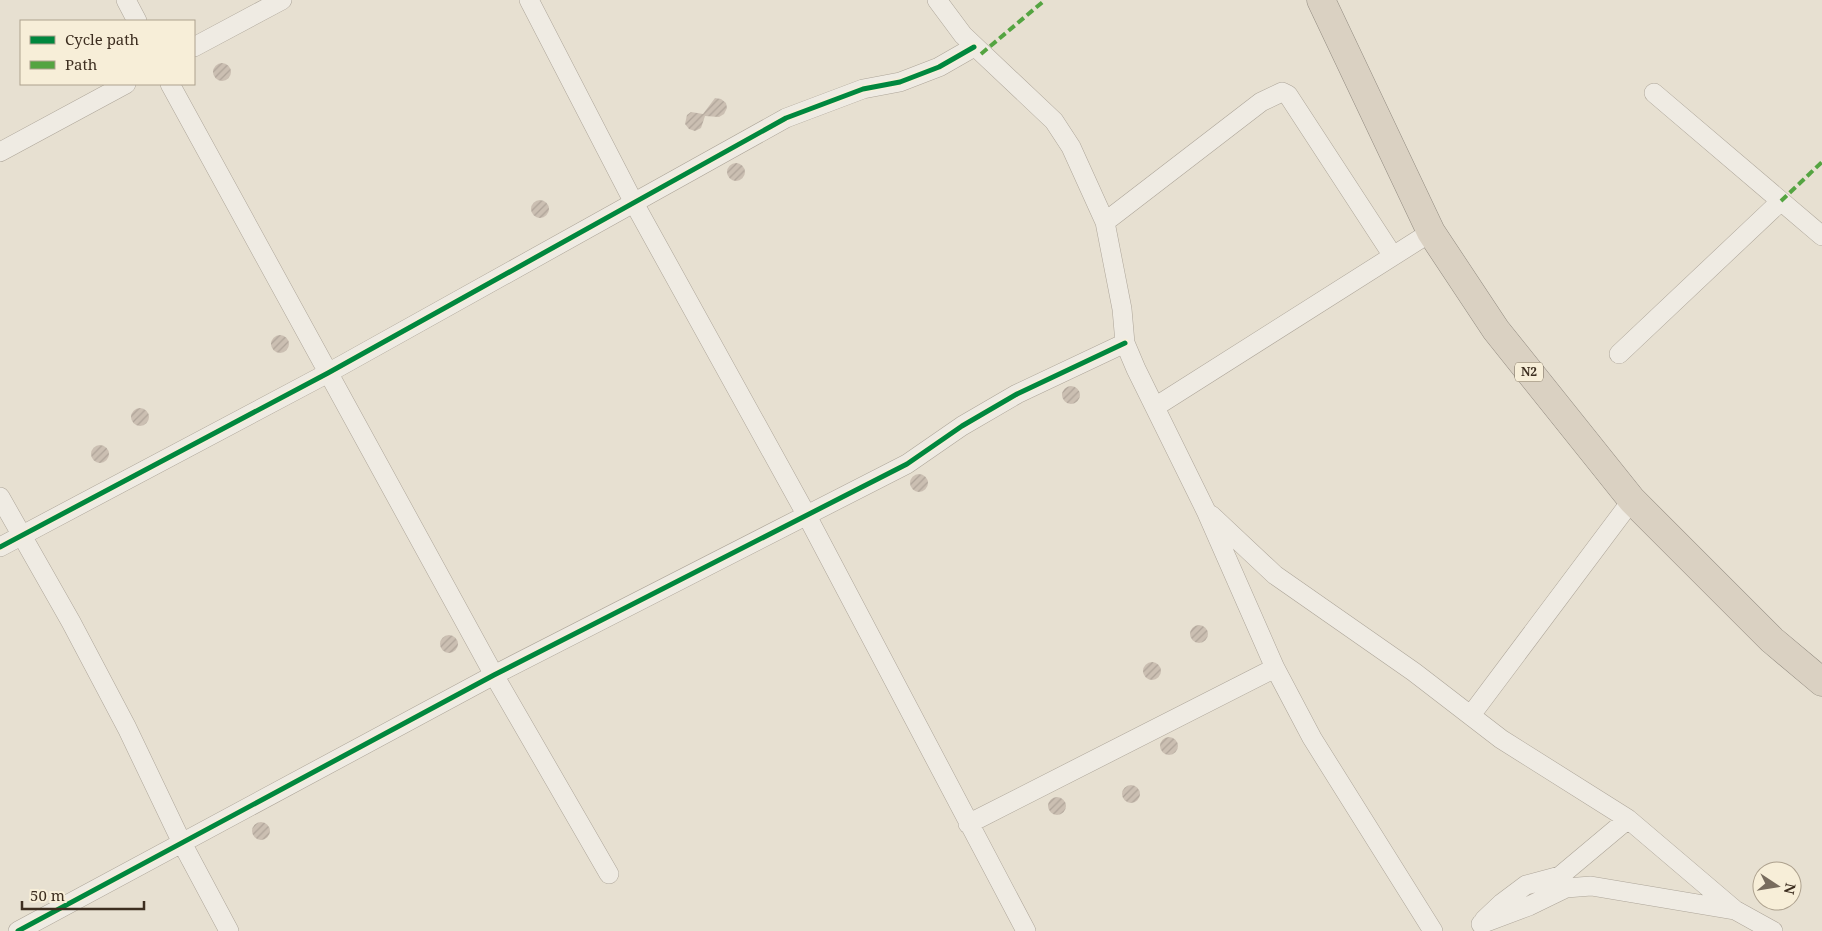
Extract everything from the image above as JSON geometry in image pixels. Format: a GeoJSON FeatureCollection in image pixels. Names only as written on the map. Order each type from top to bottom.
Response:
{"type":"FeatureCollection","features":[{"type":"Feature","properties":{"kind":"highway","name":"N2"},"geometry":{"type":"LineString","coordinates":[[1321,0],[1379,126],[1431,232],[1496,330],[1632,500],[1772,640],[1822,682]]}},
{"type":"Feature","properties":{"kind":"street"},"geometry":{"type":"LineString","coordinates":[[126,0],[136,20]]}},
{"type":"Feature","properties":{"kind":"street"},"geometry":{"type":"LineString","coordinates":[[195,46],[282,0]]}},
{"type":"Feature","properties":{"kind":"street"},"geometry":{"type":"LineString","coordinates":[[529,0],[634,203],[806,514],[1026,931]]}},
{"type":"Feature","properties":{"kind":"street"},"geometry":{"type":"LineString","coordinates":[[938,0],[963,35],[1054,121],[1072,147],[1105,222],[1122,309],[1125,343],[1206,511],[1275,668],[1312,738],[1433,931]]}},
{"type":"Feature","properties":{"kind":"street"},"geometry":{"type":"LineString","coordinates":[[0,547],[328,373],[786,118],[863,89],[900,82],[939,67],[974,46]]}},
{"type":"Feature","properties":{"kind":"street"},"geometry":{"type":"LineString","coordinates":[[0,152],[124,85]]}},
{"type":"Feature","properties":{"kind":"street"},"geometry":{"type":"LineString","coordinates":[[171,85],[494,675],[609,874]]}},
{"type":"Feature","properties":{"kind":"street"},"geometry":{"type":"LineString","coordinates":[[1105,222],[1261,102],[1282,92],[1288,95],[1393,256]]}},
{"type":"Feature","properties":{"kind":"street"},"geometry":{"type":"LineString","coordinates":[[1654,93],[1822,236]]}},
{"type":"Feature","properties":{"kind":"street"},"geometry":{"type":"LineString","coordinates":[[1619,354],[1781,201]]}},
{"type":"Feature","properties":{"kind":"street"},"geometry":{"type":"LineString","coordinates":[[1155,407],[1431,232]]}},
{"type":"Feature","properties":{"kind":"street"},"geometry":{"type":"LineString","coordinates":[[18,931],[494,675],[907,464],[962,426],[1017,394],[1125,343]]}},
{"type":"Feature","properties":{"kind":"street"},"geometry":{"type":"LineString","coordinates":[[0,497],[71,622],[118,710],[182,843],[229,931]]}},
{"type":"Feature","properties":{"kind":"street"},"geometry":{"type":"LineString","coordinates":[[1471,715],[1632,500]]}},
{"type":"Feature","properties":{"kind":"street"},"geometry":{"type":"LineString","coordinates":[[1206,511],[1275,575],[1501,738],[1628,819],[1735,910],[1773,931]]}},
{"type":"Feature","properties":{"kind":"street"},"geometry":{"type":"LineString","coordinates":[[968,824],[1275,668]]}},
{"type":"Feature","properties":{"kind":"street"},"geometry":{"type":"LineString","coordinates":[[1477,927],[1523,909],[1563,882],[1628,819]]}},
{"type":"Feature","properties":{"kind":"street"},"geometry":{"type":"LineString","coordinates":[[1563,882],[1735,910]]}},
{"type":"Feature","properties":{"kind":"building"},"geometry":{"type":"Polygon","coordinates":[[[218,63],[226,63],[231,68],[229,79],[218,81],[213,76],[213,68],[218,63]]]}},
{"type":"Feature","properties":{"kind":"building"},"geometry":{"type":"Polygon","coordinates":[[[715,98],[721,99],[726,103],[727,108],[724,114],[719,117],[705,116],[701,128],[695,131],[689,129],[685,124],[687,115],[691,112],[703,114],[715,98]]]}},
{"type":"Feature","properties":{"kind":"building"},"geometry":{"type":"Polygon","coordinates":[[[732,163],[740,163],[745,168],[743,179],[732,181],[727,176],[727,168],[732,163]]]}},
{"type":"Feature","properties":{"kind":"building"},"geometry":{"type":"Polygon","coordinates":[[[536,200],[544,200],[549,205],[547,216],[536,218],[531,213],[531,205],[536,200]]]}},
{"type":"Feature","properties":{"kind":"building"},"geometry":{"type":"Polygon","coordinates":[[[276,335],[284,335],[289,340],[287,351],[276,353],[271,348],[271,340],[276,335]]]}},
{"type":"Feature","properties":{"kind":"building"},"geometry":{"type":"Polygon","coordinates":[[[1067,386],[1075,386],[1080,391],[1078,402],[1067,404],[1062,399],[1062,391],[1067,386]]]}},
{"type":"Feature","properties":{"kind":"building"},"geometry":{"type":"Polygon","coordinates":[[[136,408],[144,408],[149,413],[147,424],[136,426],[131,421],[131,413],[136,408]]]}},
{"type":"Feature","properties":{"kind":"building"},"geometry":{"type":"Polygon","coordinates":[[[96,445],[104,445],[109,450],[107,461],[96,463],[91,458],[91,450],[96,445]]]}},
{"type":"Feature","properties":{"kind":"building"},"geometry":{"type":"Polygon","coordinates":[[[915,474],[923,474],[928,479],[926,490],[915,492],[910,487],[910,479],[915,474]]]}},
{"type":"Feature","properties":{"kind":"building"},"geometry":{"type":"Polygon","coordinates":[[[1195,625],[1203,625],[1208,630],[1206,641],[1195,643],[1190,638],[1190,630],[1195,625]]]}},
{"type":"Feature","properties":{"kind":"building"},"geometry":{"type":"Polygon","coordinates":[[[445,635],[453,635],[458,640],[456,651],[445,653],[440,648],[440,640],[445,635]]]}},
{"type":"Feature","properties":{"kind":"building"},"geometry":{"type":"Polygon","coordinates":[[[1148,662],[1156,662],[1161,667],[1159,678],[1148,680],[1143,675],[1143,667],[1148,662]]]}},
{"type":"Feature","properties":{"kind":"building"},"geometry":{"type":"Polygon","coordinates":[[[1165,737],[1173,737],[1178,742],[1176,753],[1165,755],[1160,750],[1160,742],[1165,737]]]}},
{"type":"Feature","properties":{"kind":"building"},"geometry":{"type":"Polygon","coordinates":[[[1127,785],[1135,785],[1140,790],[1138,801],[1127,803],[1122,798],[1122,790],[1127,785]]]}},
{"type":"Feature","properties":{"kind":"building"},"geometry":{"type":"Polygon","coordinates":[[[1053,797],[1061,797],[1066,802],[1064,813],[1053,815],[1048,810],[1048,802],[1053,797]]]}},
{"type":"Feature","properties":{"kind":"building"},"geometry":{"type":"Polygon","coordinates":[[[257,822],[265,822],[270,827],[268,838],[257,840],[252,835],[252,827],[257,822]]]}},
{"type":"Feature","properties":{"kind":"marked path"},"geometry":{"type":"LineString","coordinates":[[981,54],[1045,0]]}},
{"type":"Feature","properties":{"kind":"marked path"},"geometry":{"type":"LineString","coordinates":[[1781,201],[1822,162]]}},
{"type":"Feature","properties":{"kind":"cycle path"},"geometry":{"type":"LineString","coordinates":[[0,547],[328,373],[786,118],[863,89],[900,82],[939,67],[974,47]]}},
{"type":"Feature","properties":{"kind":"cycle path"},"geometry":{"type":"LineString","coordinates":[[18,931],[494,675],[907,464],[962,426],[1017,394],[1125,343]]}}]}
